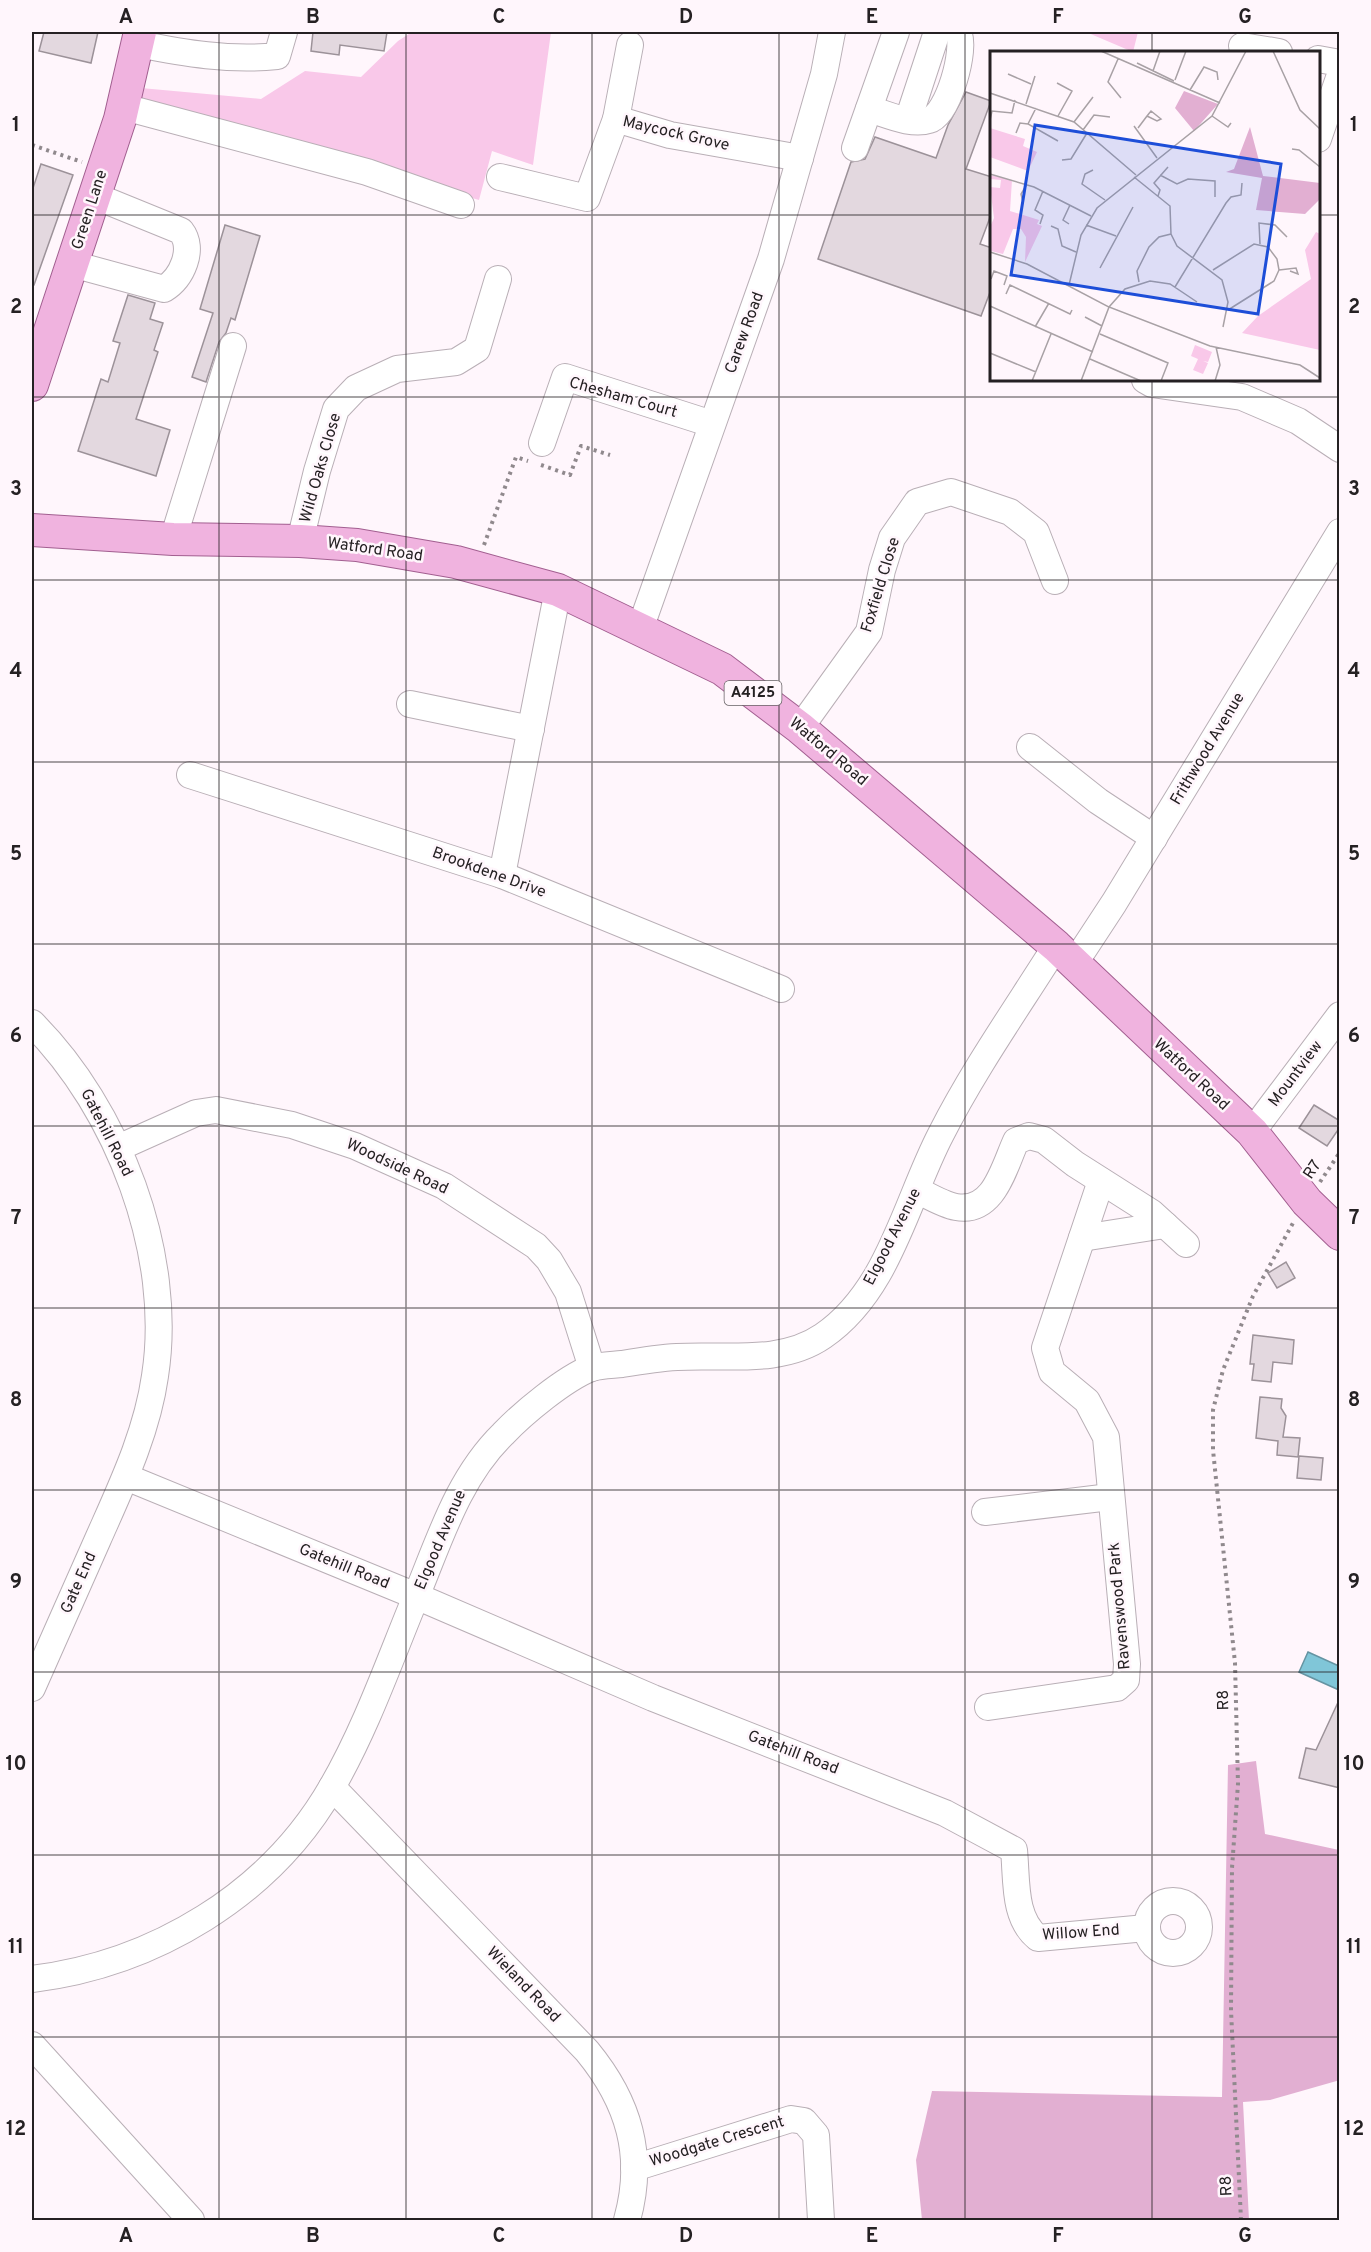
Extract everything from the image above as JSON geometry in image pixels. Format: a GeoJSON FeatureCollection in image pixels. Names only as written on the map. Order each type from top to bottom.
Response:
{"type":"FeatureCollection","features":[{"type":"Feature","properties":{"kind":"main road","name":"Green Lane"},"geometry":{"type":"LineString","coordinates":[[32,385],[124,107],[139,38]]}},
{"type":"Feature","properties":{"kind":"main road","name":"Watford Road"},"geometry":{"type":"LineString","coordinates":[[32,530],[173,539],[300,541],[357,545],[475,568],[558,590],[722,669],[801,728],[1065,955],[1252,1132],[1307,1202],[1340,1234]]}},
{"type":"Feature","properties":{"kind":"street"},"geometry":{"type":"LineString","coordinates":[[139,38],[198,55],[260,58],[277,56],[284,32]]}},
{"type":"Feature","properties":{"kind":"street","name":"Carew Road"},"geometry":{"type":"LineString","coordinates":[[640,629],[771,259],[824,74],[832,32]]}},
{"type":"Feature","properties":{"kind":"street"},"geometry":{"type":"LineString","coordinates":[[855,148],[896,32]]}},
{"type":"Feature","properties":{"kind":"street"},"geometry":{"type":"LineString","coordinates":[[908,120],[937,32]]}},
{"type":"Feature","properties":{"kind":"street"},"geometry":{"type":"LineString","coordinates":[[869,109],[908,120],[929,120],[943,109],[961,57],[963,46],[958,32]]}},
{"type":"Feature","properties":{"kind":"street"},"geometry":{"type":"LineString","coordinates":[[616,119],[630,45]]}},
{"type":"Feature","properties":{"kind":"street"},"geometry":{"type":"LineString","coordinates":[[1242,46],[1273,51]]}},
{"type":"Feature","properties":{"kind":"street"},"geometry":{"type":"LineString","coordinates":[[1320,59],[1340,63]]}},
{"type":"Feature","properties":{"kind":"street"},"geometry":{"type":"LineString","coordinates":[[1320,133],[1340,75]]}},
{"type":"Feature","properties":{"kind":"street"},"geometry":{"type":"LineString","coordinates":[[124,107],[367,172],[461,205]]}},
{"type":"Feature","properties":{"kind":"street","name":"Maycock Grove"},"geometry":{"type":"LineString","coordinates":[[500,177],[587,198],[616,119],[670,135],[800,158]]}},
{"type":"Feature","properties":{"kind":"street"},"geometry":{"type":"LineString","coordinates":[[72,264],[164,289],[172,284],[185,261],[188,247],[181,231],[100,183]]}},
{"type":"Feature","properties":{"kind":"street","name":"Wild Oaks Close"},"geometry":{"type":"LineString","coordinates":[[300,541],[317,471],[336,409],[356,388],[397,369],[456,362],[477,349],[498,279]]}},
{"type":"Feature","properties":{"kind":"street"},"geometry":{"type":"LineString","coordinates":[[173,539],[233,346]]}},
{"type":"Feature","properties":{"kind":"street","name":"Chesham Court"},"geometry":{"type":"LineString","coordinates":[[542,443],[565,377],[712,424]]}},
{"type":"Feature","properties":{"kind":"street"},"geometry":{"type":"LineString","coordinates":[[1147,381],[1152,384],[1242,397],[1298,421],[1340,449]]}},
{"type":"Feature","properties":{"kind":"street","name":"Foxfield Close"},"geometry":{"type":"LineString","coordinates":[[801,728],[869,632],[882,570],[892,538],[916,502],[951,492],[1010,512],[1036,532],[1054,581]]}},
{"type":"Feature","properties":{"kind":"street","name":"Frithwood Avenue"},"geometry":{"type":"LineString","coordinates":[[1065,955],[1154,838],[1340,532]]}},
{"type":"Feature","properties":{"kind":"street"},"geometry":{"type":"LineString","coordinates":[[502,874],[558,590]]}},
{"type":"Feature","properties":{"kind":"street"},"geometry":{"type":"LineString","coordinates":[[410,704],[531,729]]}},
{"type":"Feature","properties":{"kind":"street"},"geometry":{"type":"LineString","coordinates":[[1030,747],[1098,801],[1154,838]]}},
{"type":"Feature","properties":{"kind":"street","name":"Brookdene Drive"},"geometry":{"type":"LineString","coordinates":[[190,775],[502,874],[782,989]]}},
{"type":"Feature","properties":{"kind":"street","name":"Elgood Avenue"},"geometry":{"type":"LineString","coordinates":[[32,1979],[77,1971],[129,1956],[158,1944],[209,1916],[271,1865],[306,1826],[332,1787],[350,1751],[439,1536],[468,1478],[493,1445],[537,1402],[592,1368],[675,1357],[753,1356],[798,1349],[822,1336],[843,1319],[872,1284],[917,1190],[940,1135],[1065,955]]}},
{"type":"Feature","properties":{"kind":"street","name":"Mountview"},"geometry":{"type":"LineString","coordinates":[[1252,1132],[1340,1015]]}},
{"type":"Feature","properties":{"kind":"street","name":"Gatehill Road"},"geometry":{"type":"LineString","coordinates":[[32,1023],[82,1084],[118,1148],[140,1208],[148,1241],[157,1308],[155,1376],[143,1426],[126,1477],[416,1596],[653,1698],[945,1813],[1014,1850]]}},
{"type":"Feature","properties":{"kind":"street","name":"Woodside Road"},"geometry":{"type":"LineString","coordinates":[[118,1148],[196,1113],[216,1110],[292,1125],[355,1146],[444,1186],[536,1246],[549,1260],[568,1292],[592,1368]]}},
{"type":"Feature","properties":{"kind":"street"},"geometry":{"type":"LineString","coordinates":[[917,1190],[956,1208],[974,1206],[990,1199],[1016,1141],[1029,1136],[1044,1140],[1101,1181],[1152,1213],[1186,1244]]}},
{"type":"Feature","properties":{"kind":"street","name":"Ravenswood Park"},"geometry":{"type":"LineString","coordinates":[[988,1707],[1117,1688],[1126,1680],[1127,1664],[1106,1437],[1088,1401],[1052,1372],[1045,1348],[1101,1181]]}},
{"type":"Feature","properties":{"kind":"street"},"geometry":{"type":"LineString","coordinates":[[1082,1238],[1165,1225]]}},
{"type":"Feature","properties":{"kind":"street","name":"Gate End"},"geometry":{"type":"LineString","coordinates":[[32,1688],[126,1477]]}},
{"type":"Feature","properties":{"kind":"street"},"geometry":{"type":"LineString","coordinates":[[985,1512],[1110,1497]]}},
{"type":"Feature","properties":{"kind":"street","name":"Wieland Road"},"geometry":{"type":"LineString","coordinates":[[332,1787],[587,2051],[608,2076],[625,2115],[632,2145],[634,2186],[627,2220]]}},
{"type":"Feature","properties":{"kind":"street","name":"Willow End"},"geometry":{"type":"LineString","coordinates":[[1014,1850],[1019,1908],[1026,1929],[1038,1938],[1146,1928]]}},
{"type":"Feature","properties":{"kind":"street"},"geometry":{"type":"LineString","coordinates":[[32,2045],[191,2220]]}},
{"type":"Feature","properties":{"kind":"street","name":"Woodgate Crescent"},"geometry":{"type":"LineString","coordinates":[[634,2168],[797,2119],[809,2124],[816,2136],[820,2220]]}},
{"type":"Feature","properties":{"kind":"path"},"geometry":{"type":"LineString","coordinates":[[32,145],[100,183]]}},
{"type":"Feature","properties":{"kind":"path"},"geometry":{"type":"LineString","coordinates":[[475,568],[516,457],[570,475],[581,446],[610,455]]}},
{"type":"Feature","properties":{"kind":"path","name":"R7"},"geometry":{"type":"LineString","coordinates":[[1307,1202],[1340,1152]]}},
{"type":"Feature","properties":{"kind":"path","name":"R8"},"geometry":{"type":"LineString","coordinates":[[1241,2220],[1230,2010],[1232,1868],[1238,1784],[1235,1663],[1213,1450],[1214,1410],[1222,1370],[1253,1296],[1307,1202]]}},
{"type":"Feature","properties":{"kind":"shaded area"},"geometry":{"type":"Polygon","coordinates":[[[412,32],[551,32],[533,165],[492,151],[479,200],[140,101],[141,88],[261,99],[305,71],[361,77],[398,41],[412,32]]]}},
{"type":"Feature","properties":{"kind":"shaded area"},"geometry":{"type":"Polygon","coordinates":[[[1086,32],[1138,32],[1133,51],[1086,32]]]}},
{"type":"Feature","properties":{"kind":"shaded area"},"geometry":{"type":"Polygon","coordinates":[[[1256,1761],[1265,1834],[1339,1850],[1340,2080],[1270,2100],[1243,2102],[1249,2220],[922,2220],[916,2160],[932,2091],[1222,2097],[1228,1765],[1256,1761]]]}},
{"type":"Feature","properties":{"kind":"water"},"geometry":{"type":"Polygon","coordinates":[[[1308,1652],[1339,1666],[1339,1690],[1299,1672],[1308,1652]]]}},
{"type":"Feature","properties":{"kind":"building"},"geometry":{"type":"Polygon","coordinates":[[[44,32],[98,32],[91,63],[39,51],[44,32]]]}},
{"type":"Feature","properties":{"kind":"building"},"geometry":{"type":"Polygon","coordinates":[[[313,32],[387,32],[384,51],[340,45],[339,55],[311,51],[313,32]]]}},
{"type":"Feature","properties":{"kind":"building"},"geometry":{"type":"Polygon","coordinates":[[[966,92],[990,101],[966,169],[990,176],[990,217],[980,244],[990,247],[990,292],[981,316],[818,259],[851,162],[865,159],[875,137],[936,158],[948,125],[966,92]]]}},
{"type":"Feature","properties":{"kind":"building"},"geometry":{"type":"Polygon","coordinates":[[[41,164],[73,175],[34,285],[32,285],[32,191],[41,164]]]}},
{"type":"Feature","properties":{"kind":"building"},"geometry":{"type":"Polygon","coordinates":[[[225,225],[260,236],[235,320],[231,318],[226,333],[219,342],[206,382],[192,377],[213,313],[200,309],[225,225]]]}},
{"type":"Feature","properties":{"kind":"building"},"geometry":{"type":"Polygon","coordinates":[[[128,295],[155,303],[150,319],[163,323],[154,350],[158,352],[136,419],[170,430],[156,476],[78,451],[101,379],[108,382],[120,343],[113,341],[128,295]]]}},
{"type":"Feature","properties":{"kind":"building"},"geometry":{"type":"Polygon","coordinates":[[[1314,1105],[1340,1121],[1340,1127],[1327,1146],[1299,1128],[1314,1105]]]}},
{"type":"Feature","properties":{"kind":"building"},"geometry":{"type":"Polygon","coordinates":[[[1286,1262],[1295,1278],[1277,1288],[1268,1273],[1286,1262]]]}},
{"type":"Feature","properties":{"kind":"building"},"geometry":{"type":"Polygon","coordinates":[[[1253,1335],[1294,1340],[1292,1364],[1273,1362],[1271,1382],[1252,1380],[1254,1364],[1250,1364],[1253,1335]]]}},
{"type":"Feature","properties":{"kind":"building"},"geometry":{"type":"Polygon","coordinates":[[[1260,1397],[1282,1399],[1281,1408],[1286,1416],[1283,1437],[1300,1438],[1298,1457],[1277,1455],[1278,1441],[1256,1438],[1260,1397]]]}},
{"type":"Feature","properties":{"kind":"building"},"geometry":{"type":"Polygon","coordinates":[[[1299,1456],[1323,1458],[1321,1480],[1297,1478],[1299,1456]]]}},
{"type":"Feature","properties":{"kind":"building"},"geometry":{"type":"Polygon","coordinates":[[[1340,1698],[1340,1788],[1299,1778],[1306,1748],[1316,1750],[1340,1698]]]}}]}
